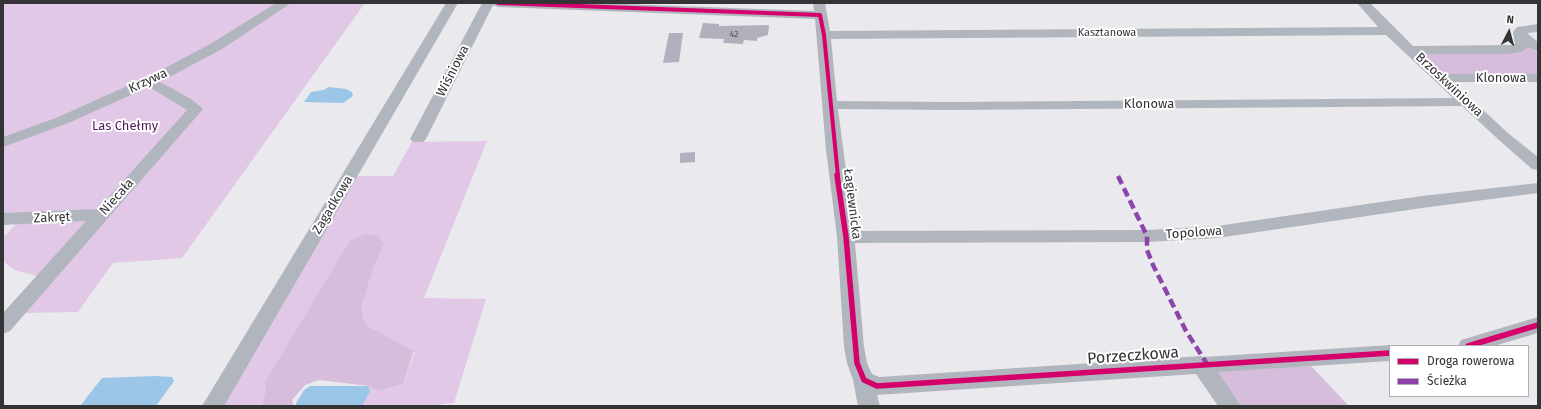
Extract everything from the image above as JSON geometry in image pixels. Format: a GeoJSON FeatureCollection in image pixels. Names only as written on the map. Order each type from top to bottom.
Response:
{"type":"FeatureCollection","features":[{"type":"Feature","properties":{"kind":"street","name":"Krzywa"},"geometry":{"type":"LineString","coordinates":[[3,142],[61,121],[149,81],[217,46],[285,3]]}},
{"type":"Feature","properties":{"kind":"street","name":"Zagadkowa"},"geometry":{"type":"LineString","coordinates":[[213,406],[452,3]]}},
{"type":"Feature","properties":{"kind":"street","name":"Wiśniowa"},"geometry":{"type":"LineString","coordinates":[[418,139],[488,3]]}},
{"type":"Feature","properties":{"kind":"street"},"geometry":{"type":"LineString","coordinates":[[498,3],[820,9]]}},
{"type":"Feature","properties":{"kind":"street","name":"Brzoskwiniowa"},"geometry":{"type":"LineString","coordinates":[[1363,3],[1410,50],[1504,137],[1538,165]]}},
{"type":"Feature","properties":{"kind":"street","name":"Łagiewnicka"},"geometry":{"type":"LineString","coordinates":[[820,9],[831,105],[834,150],[846,237],[854,347],[858,368],[870,383],[869,406]]}},
{"type":"Feature","properties":{"kind":"street"},"geometry":{"type":"LineString","coordinates":[[1410,50],[1516,49],[1522,45],[1522,36],[1520,32],[1522,30],[1538,28]]}},
{"type":"Feature","properties":{"kind":"street","name":"Kasztanowa"},"geometry":{"type":"LineString","coordinates":[[824,35],[1390,31]]}},
{"type":"Feature","properties":{"kind":"street"},"geometry":{"type":"LineString","coordinates":[[1522,36],[1538,48]]}},
{"type":"Feature","properties":{"kind":"street","name":"Klonowa"},"geometry":{"type":"LineString","coordinates":[[1441,78],[1538,78]]}},
{"type":"Feature","properties":{"kind":"street","name":"Niecała"},"geometry":{"type":"LineString","coordinates":[[3,326],[196,109],[149,81]]}},
{"type":"Feature","properties":{"kind":"street","name":"Klonowa"},"geometry":{"type":"LineString","coordinates":[[831,105],[951,106],[1467,102]]}},
{"type":"Feature","properties":{"kind":"street","name":"Topolowa"},"geometry":{"type":"LineString","coordinates":[[846,237],[1147,236],[1211,233],[1422,202],[1538,188]]}},
{"type":"Feature","properties":{"kind":"street","name":"Zakręt"},"geometry":{"type":"LineString","coordinates":[[3,219],[71,217],[102,214]]}},
{"type":"Feature","properties":{"kind":"street"},"geometry":{"type":"LineString","coordinates":[[1471,345],[1538,325]]}},
{"type":"Feature","properties":{"kind":"street","name":"Porzeczkowa"},"geometry":{"type":"LineString","coordinates":[[870,383],[1389,353]]}},
{"type":"Feature","properties":{"kind":"street"},"geometry":{"type":"LineString","coordinates":[[1201,364],[1230,406]]}},
{"type":"Feature","properties":{"kind":"green space","name":"Las Chełmy"},"geometry":{"type":"Polygon","coordinates":[[[3,3],[365,3],[182,258],[113,263],[78,312],[23,313],[51,280],[15,270],[3,261],[3,238],[18,222],[3,222],[3,3]]]}},
{"type":"Feature","properties":{"kind":"green space"},"geometry":{"type":"Polygon","coordinates":[[[487,141],[424,298],[486,299],[454,403],[442,404],[440,406],[362,406],[370,392],[369,386],[379,391],[403,384],[415,352],[368,326],[363,319],[362,306],[373,269],[384,244],[350,240],[289,343],[266,389],[262,406],[223,406],[353,176],[393,176],[412,142],[487,141]]]}},
{"type":"Feature","properties":{"kind":"shaded area"},"geometry":{"type":"Polygon","coordinates":[[[1527,46],[1538,53],[1538,77],[1444,75],[1425,61],[1424,55],[1426,51],[1516,51],[1525,49],[1527,46]]]}},
{"type":"Feature","properties":{"kind":"shaded area"},"geometry":{"type":"Polygon","coordinates":[[[366,234],[378,236],[384,244],[373,269],[362,306],[363,319],[368,326],[414,351],[403,384],[379,391],[369,386],[319,380],[305,385],[292,400],[294,406],[262,406],[266,389],[265,382],[350,240],[366,234]]]}},
{"type":"Feature","properties":{"kind":"shaded area"},"geometry":{"type":"Polygon","coordinates":[[[1311,366],[1349,406],[1236,406],[1209,371],[1311,366]]]}},
{"type":"Feature","properties":{"kind":"water"},"geometry":{"type":"Polygon","coordinates":[[[329,87],[346,89],[352,92],[353,96],[343,103],[304,102],[311,92],[323,90],[329,87]]]}},
{"type":"Feature","properties":{"kind":"water"},"geometry":{"type":"Polygon","coordinates":[[[154,376],[172,377],[174,381],[156,406],[80,406],[102,378],[154,376]]]}},
{"type":"Feature","properties":{"kind":"water"},"geometry":{"type":"Polygon","coordinates":[[[310,386],[369,386],[370,392],[362,406],[296,406],[296,403],[304,390],[310,386]]]}},
{"type":"Feature","properties":{"kind":"building"},"geometry":{"type":"Polygon","coordinates":[[[703,23],[719,24],[719,26],[769,25],[768,35],[757,38],[757,41],[744,40],[743,44],[723,43],[724,39],[699,38],[703,23]]]}},
{"type":"Feature","properties":{"kind":"building"},"geometry":{"type":"Polygon","coordinates":[[[669,33],[683,33],[679,62],[663,63],[669,33]]]}},
{"type":"Feature","properties":{"kind":"building"},"geometry":{"type":"Polygon","coordinates":[[[695,152],[695,162],[680,163],[680,153],[695,152]]]}},
{"type":"Feature","properties":{"kind":"marked path"},"geometry":{"type":"LineString","coordinates":[[1118,176],[1147,236],[1147,250],[1153,265],[1186,331],[1207,364]]}},
{"type":"Feature","properties":{"kind":"cycle path"},"geometry":{"type":"LineString","coordinates":[[498,3],[820,15],[824,35],[834,150],[846,237],[857,363],[864,380],[877,386],[1389,353]]}},
{"type":"Feature","properties":{"kind":"cycle path"},"geometry":{"type":"LineString","coordinates":[[1471,345],[1538,325]]}}]}
